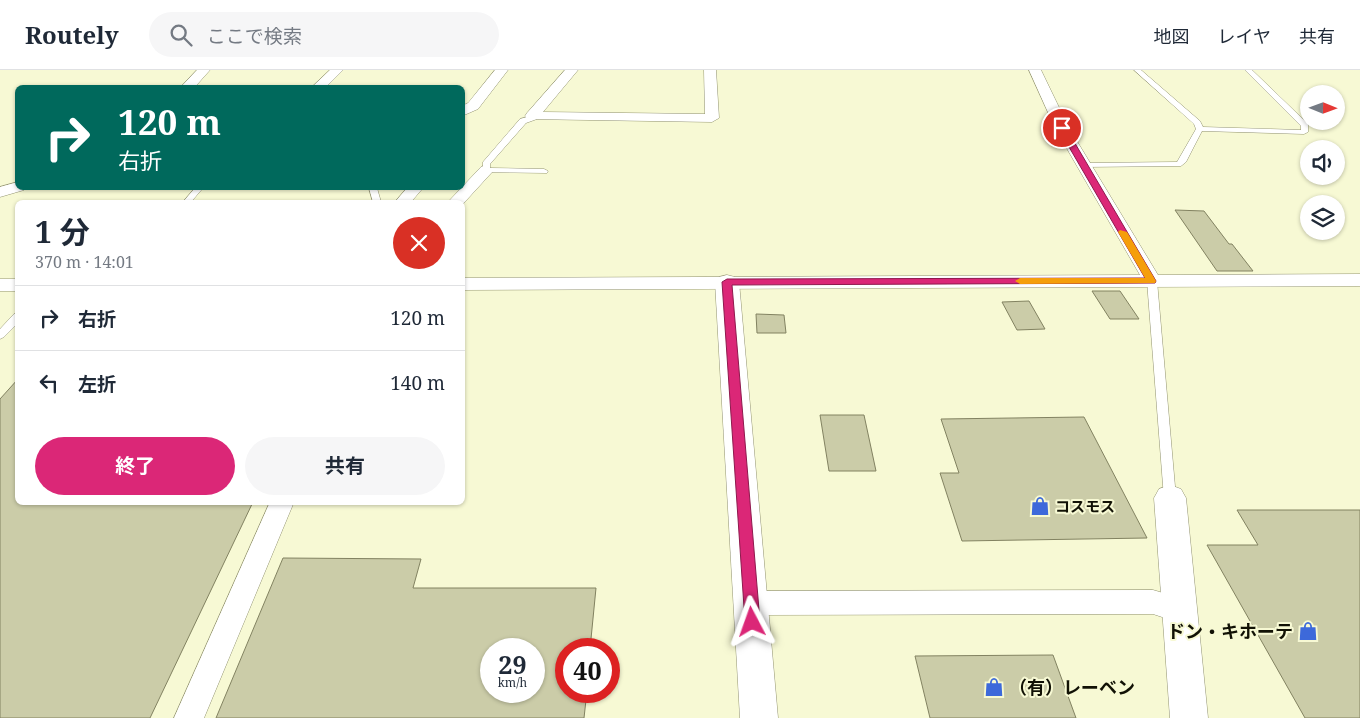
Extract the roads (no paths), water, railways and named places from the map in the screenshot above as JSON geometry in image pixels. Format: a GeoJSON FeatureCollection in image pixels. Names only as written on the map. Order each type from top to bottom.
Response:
{"type":"FeatureCollection","features":[{"type":"Feature","properties":{"kind":"street"},"geometry":{"type":"LineString","coordinates":[[189,85],[204,70]]}},
{"type":"Feature","properties":{"kind":"street"},"geometry":{"type":"LineString","coordinates":[[320,85],[337,70]]}},
{"type":"Feature","properties":{"kind":"street"},"geometry":{"type":"LineString","coordinates":[[465,110],[473,106],[502,70]]}},
{"type":"Feature","properties":{"kind":"street"},"geometry":{"type":"LineString","coordinates":[[572,70],[532,115],[534,117],[712,118],[710,70]]}},
{"type":"Feature","properties":{"kind":"street"},"geometry":{"type":"LineString","coordinates":[[1035,70],[1062,128],[1152,281]]}},
{"type":"Feature","properties":{"kind":"street"},"geometry":{"type":"LineString","coordinates":[[458,200],[486,170]]}},
{"type":"Feature","properties":{"kind":"street"},"geometry":{"type":"LineString","coordinates":[[0,192],[15,188]]}},
{"type":"Feature","properties":{"kind":"street"},"geometry":{"type":"LineString","coordinates":[[405,200],[413,190]]}},
{"type":"Feature","properties":{"kind":"street"},"geometry":{"type":"LineString","coordinates":[[465,284],[1360,280]]}},
{"type":"Feature","properties":{"kind":"street"},"geometry":{"type":"LineString","coordinates":[[727,282],[760,718]]}},
{"type":"Feature","properties":{"kind":"street"},"geometry":{"type":"LineString","coordinates":[[0,285],[15,285]]}},
{"type":"Feature","properties":{"kind":"street"},"geometry":{"type":"LineString","coordinates":[[1170,498],[1189,718]]}},
{"type":"Feature","properties":{"kind":"street"},"geometry":{"type":"LineString","coordinates":[[189,718],[281,505]]}},
{"type":"Feature","properties":{"kind":"street"},"geometry":{"type":"LineString","coordinates":[[751,603],[1152,602],[1180,610]]}},
{"type":"Feature","properties":{"kind":"lane"},"geometry":{"type":"LineString","coordinates":[[1137,70],[1194,118],[1200,129]]}},
{"type":"Feature","properties":{"kind":"lane"},"geometry":{"type":"LineString","coordinates":[[1200,129],[1304,132],[1305,126],[1248,70]]}},
{"type":"Feature","properties":{"kind":"lane"},"geometry":{"type":"LineString","coordinates":[[534,117],[524,121],[486,164],[486,170],[544,171]]}},
{"type":"Feature","properties":{"kind":"lane"},"geometry":{"type":"LineString","coordinates":[[1084,165],[1178,164],[1182,162],[1200,129]]}},
{"type":"Feature","properties":{"kind":"lane"},"geometry":{"type":"LineString","coordinates":[[189,200],[197,190]]}},
{"type":"Feature","properties":{"kind":"lane"},"geometry":{"type":"LineString","coordinates":[[1152,281],[1170,498]]}},
{"type":"Feature","properties":{"kind":"lane"},"geometry":{"type":"LineString","coordinates":[[0,336],[15,319]]}},
{"type":"Feature","properties":{"kind":"place","name":"コスモス"},"geometry":{"type":"Point","coordinates":[1040,506]}},
{"type":"Feature","properties":{"kind":"place","name":"ドン・キホーテ"},"geometry":{"type":"Point","coordinates":[1308,631]}},
{"type":"Feature","properties":{"kind":"place","name":"（有）レーベン"},"geometry":{"type":"Point","coordinates":[994,687]}}]}
